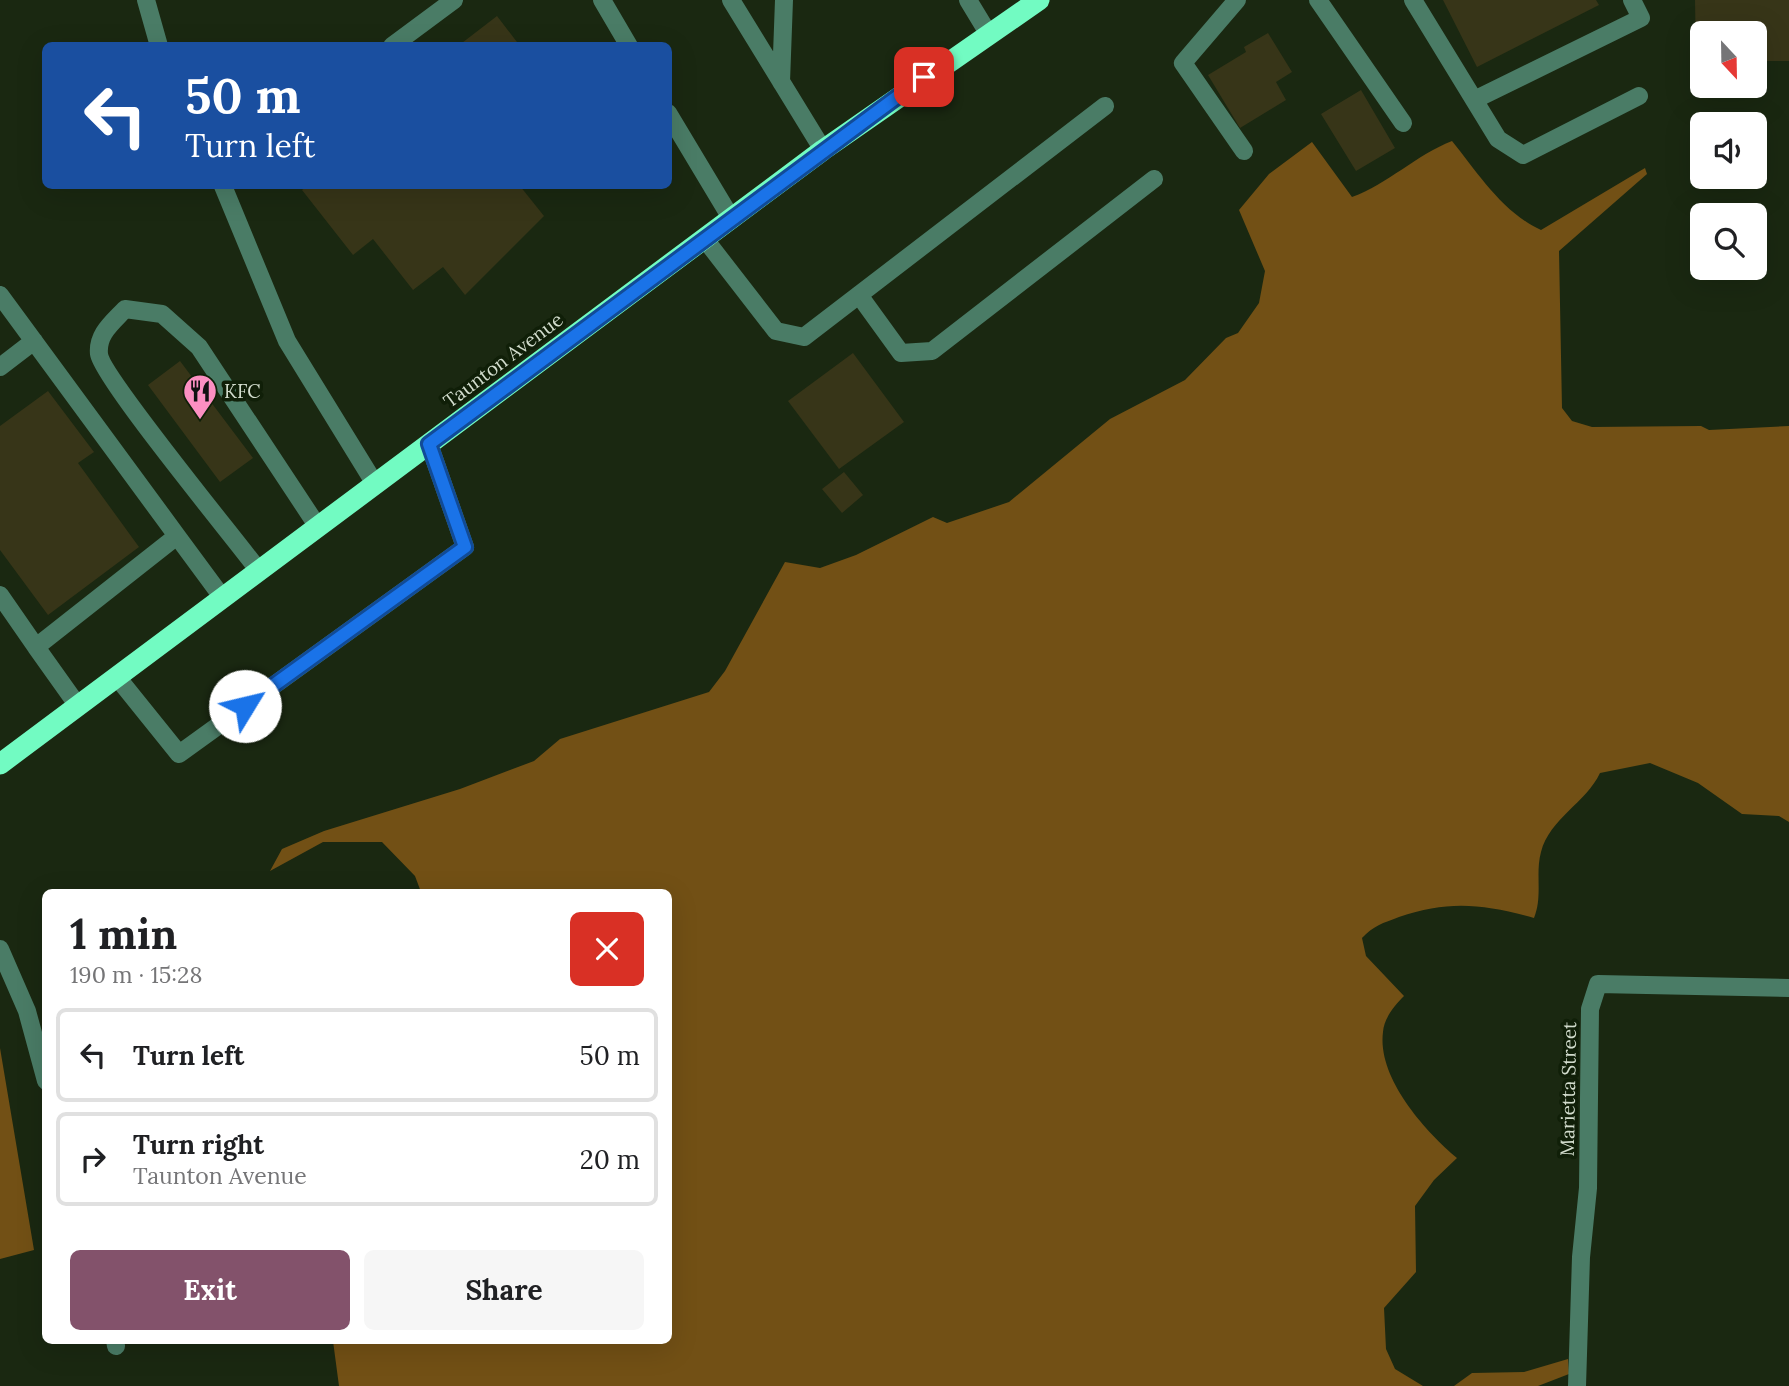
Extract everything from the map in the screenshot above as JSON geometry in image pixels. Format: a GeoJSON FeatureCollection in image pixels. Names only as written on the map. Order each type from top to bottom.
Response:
{"type":"FeatureCollection","features":[{"type":"Feature","properties":{"kind":"highway","name":"Taunton Avenue"},"geometry":{"type":"LineString","coordinates":[[0,764],[823,150],[1039,0]]}},
{"type":"Feature","properties":{"kind":"street"},"geometry":{"type":"LineString","coordinates":[[146,0],[158,42]]}},
{"type":"Feature","properties":{"kind":"street"},"geometry":{"type":"LineString","coordinates":[[397,42],[454,0]]}},
{"type":"Feature","properties":{"kind":"street"},"geometry":{"type":"LineString","coordinates":[[602,0],[627,42]]}},
{"type":"Feature","properties":{"kind":"street"},"geometry":{"type":"LineString","coordinates":[[731,0],[823,150]]}},
{"type":"Feature","properties":{"kind":"street"},"geometry":{"type":"LineString","coordinates":[[781,82],[784,0]]}},
{"type":"Feature","properties":{"kind":"street"},"geometry":{"type":"LineString","coordinates":[[968,0],[988,33]]}},
{"type":"Feature","properties":{"kind":"street"},"geometry":{"type":"LineString","coordinates":[[1237,0],[1183,63],[1244,151]]}},
{"type":"Feature","properties":{"kind":"street"},"geometry":{"type":"LineString","coordinates":[[1318,0],[1403,123]]}},
{"type":"Feature","properties":{"kind":"street"},"geometry":{"type":"LineString","coordinates":[[1413,0],[1498,139],[1523,155],[1639,96]]}},
{"type":"Feature","properties":{"kind":"street"},"geometry":{"type":"LineString","coordinates":[[1474,100],[1641,18],[1632,0]]}},
{"type":"Feature","properties":{"kind":"street"},"geometry":{"type":"LineString","coordinates":[[704,238],[776,331],[804,338],[1105,106]]}},
{"type":"Feature","properties":{"kind":"street"},"geometry":{"type":"LineString","coordinates":[[672,120],[731,218]]}},
{"type":"Feature","properties":{"kind":"street"},"geometry":{"type":"LineString","coordinates":[[859,295],[901,353],[933,351],[1154,179]]}},
{"type":"Feature","properties":{"kind":"street"},"geometry":{"type":"LineString","coordinates":[[224,189],[287,341],[375,484]]}},
{"type":"Feature","properties":{"kind":"street"},"geometry":{"type":"LineString","coordinates":[[0,295],[222,597]]}},
{"type":"Feature","properties":{"kind":"street"},"geometry":{"type":"LineString","coordinates":[[259,570],[121,392],[99,356],[102,332],[125,309],[162,314],[199,347],[318,527]]}},
{"type":"Feature","properties":{"kind":"street"},"geometry":{"type":"LineString","coordinates":[[0,367],[34,341]]}},
{"type":"Feature","properties":{"kind":"street"},"geometry":{"type":"LineString","coordinates":[[117,677],[179,754],[465,547],[429,444]]}},
{"type":"Feature","properties":{"kind":"street"},"geometry":{"type":"LineString","coordinates":[[36,646],[177,536]]}},
{"type":"Feature","properties":{"kind":"street"},"geometry":{"type":"LineString","coordinates":[[0,595],[78,706]]}},
{"type":"Feature","properties":{"kind":"street"},"geometry":{"type":"LineString","coordinates":[[0,949],[27,1011],[42,1066]]}},
{"type":"Feature","properties":{"kind":"street","name":"Marietta Street"},"geometry":{"type":"LineString","coordinates":[[1577,1386],[1581,1256],[1588,1188],[1590,1009],[1598,984],[1789,988]]}},
{"type":"Feature","properties":{"kind":"shaded area"},"geometry":{"type":"Polygon","coordinates":[[[1452,141],[1481,178],[1514,213],[1541,230],[1645,168],[1647,174],[1559,251],[1562,408],[1572,421],[1592,427],[1701,426],[1709,430],[1789,426],[1789,822],[1779,816],[1742,814],[1698,783],[1650,763],[1600,773],[1594,784],[1560,820],[1546,840],[1539,860],[1538,902],[1534,918],[1482,907],[1450,906],[1399,917],[1370,930],[1362,938],[1366,956],[1404,996],[1390,1012],[1383,1032],[1383,1050],[1395,1085],[1418,1118],[1457,1158],[1434,1180],[1415,1206],[1416,1272],[1384,1308],[1386,1349],[1395,1369],[1423,1386],[339,1386],[333,1344],[672,1344],[672,889],[420,889],[415,876],[382,842],[323,842],[270,871],[282,849],[324,831],[460,789],[534,761],[560,739],[709,692],[725,671],[785,562],[820,568],[856,555],[933,517],[947,523],[1009,502],[1110,419],[1185,380],[1226,338],[1238,333],[1259,303],[1265,271],[1239,210],[1269,174],[1312,142],[1352,197],[1378,185],[1452,141]]]}},
{"type":"Feature","properties":{"kind":"shaded area"},"geometry":{"type":"Polygon","coordinates":[[[0,1048],[34,1250],[0,1259],[0,1048]]]}},
{"type":"Feature","properties":{"kind":"shaded area"},"geometry":{"type":"Polygon","coordinates":[[[1568,1359],[1569,1374],[1538,1386],[1454,1386],[1472,1373],[1524,1372],[1568,1359]]]}},
{"type":"Feature","properties":{"kind":"building"},"geometry":{"type":"Polygon","coordinates":[[[1443,0],[1596,0],[1599,5],[1477,67],[1443,0]]]}},
{"type":"Feature","properties":{"kind":"building"},"geometry":{"type":"Polygon","coordinates":[[[1695,0],[1789,0],[1789,61],[1768,61],[1768,21],[1695,21],[1695,0]]]}},
{"type":"Feature","properties":{"kind":"building"},"geometry":{"type":"Polygon","coordinates":[[[497,16],[517,42],[463,42],[497,16]]]}},
{"type":"Feature","properties":{"kind":"building"},"geometry":{"type":"Polygon","coordinates":[[[1268,33],[1292,72],[1276,82],[1286,100],[1240,128],[1208,75],[1246,52],[1244,47],[1268,33]]]}},
{"type":"Feature","properties":{"kind":"building"},"geometry":{"type":"Polygon","coordinates":[[[1361,90],[1395,148],[1356,171],[1321,114],[1361,90]]]}},
{"type":"Feature","properties":{"kind":"building"},"geometry":{"type":"Polygon","coordinates":[[[522,189],[544,216],[465,295],[443,267],[413,290],[373,239],[353,255],[302,190],[522,189]]]}},
{"type":"Feature","properties":{"kind":"building"},"geometry":{"type":"Polygon","coordinates":[[[853,353],[904,422],[839,469],[788,401],[853,353]]]}},
{"type":"Feature","properties":{"kind":"building","name":"KFC"},"geometry":{"type":"Polygon","coordinates":[[[180,361],[253,458],[220,482],[148,385],[180,361]]]}},
{"type":"Feature","properties":{"kind":"building"},"geometry":{"type":"Polygon","coordinates":[[[48,391],[94,452],[78,463],[139,547],[48,615],[0,550],[0,426],[48,391]]]}},
{"type":"Feature","properties":{"kind":"building"},"geometry":{"type":"Polygon","coordinates":[[[844,472],[863,495],[842,513],[822,489],[844,472]]]}},
{"type":"Feature","properties":{"kind":"place","name":"KFC"},"geometry":{"type":"Point","coordinates":[200,421]}},
{"type":"Feature","properties":{"kind":"route"},"geometry":{"type":"LineString","coordinates":[[245,706],[465,547],[429,444],[924,77]]}}]}
